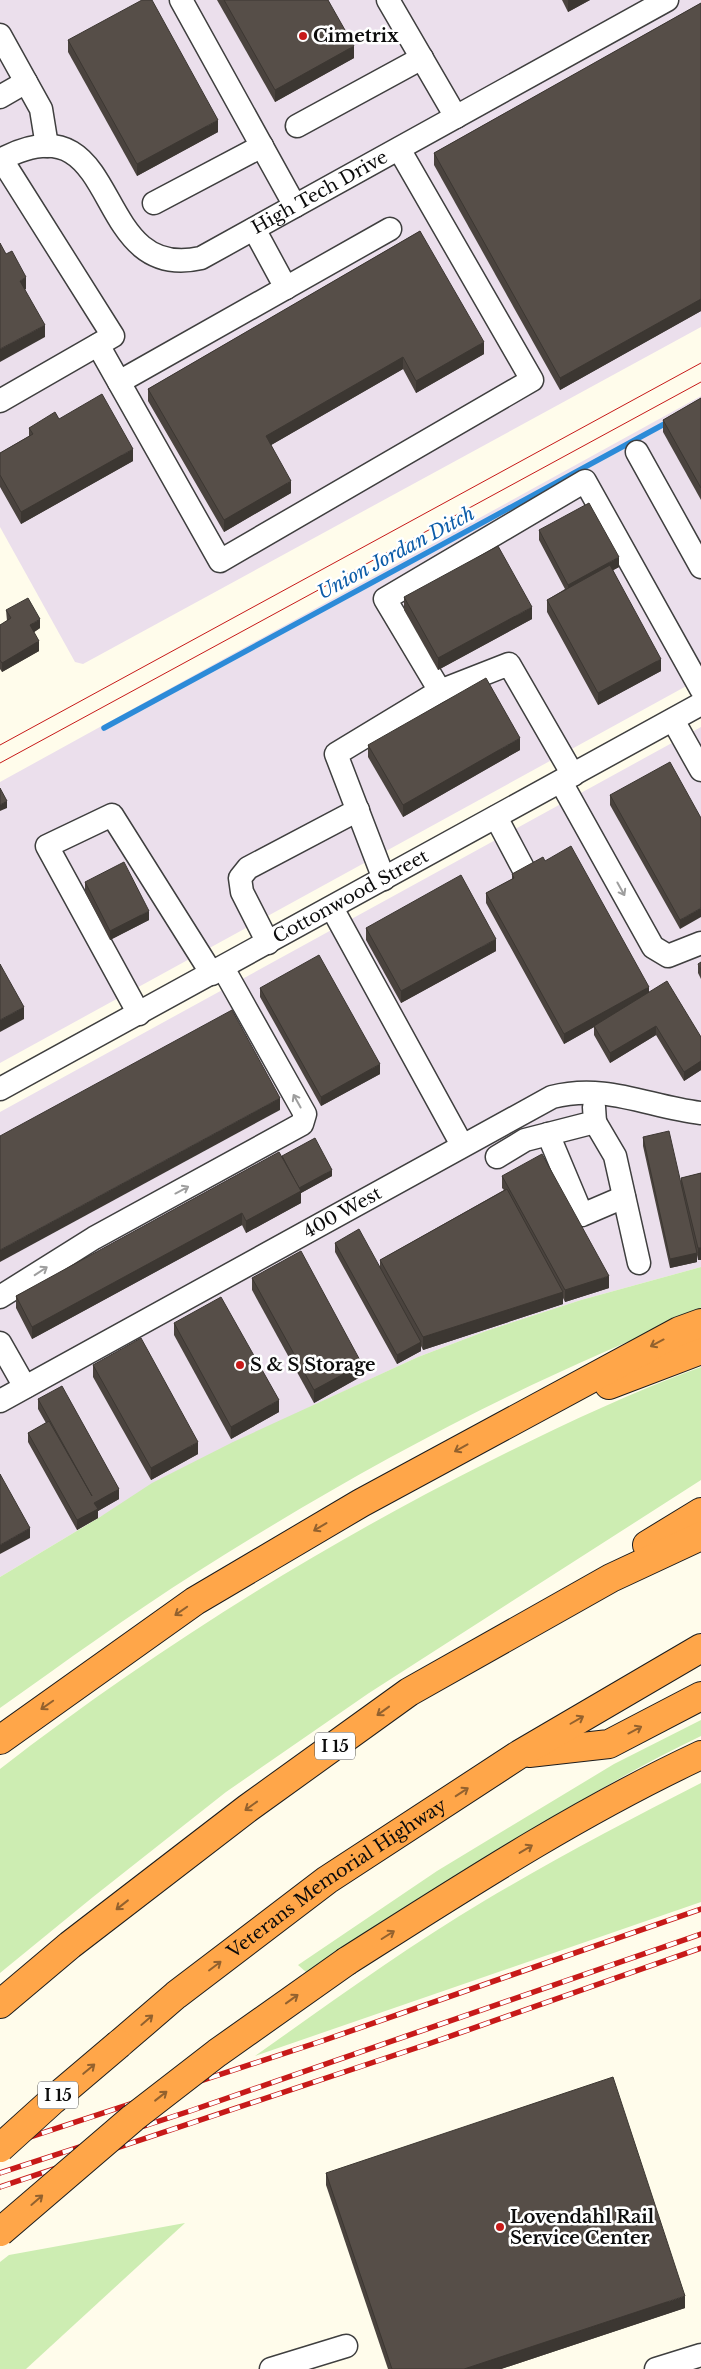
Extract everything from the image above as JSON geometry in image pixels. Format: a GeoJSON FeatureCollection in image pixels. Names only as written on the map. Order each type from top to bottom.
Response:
{"type":"FeatureCollection","features":[{"type":"Feature","properties":{"kind":"highway"},"geometry":{"type":"LineString","coordinates":[[0,1740],[195,1601],[361,1503],[504,1424],[679,1331],[701,1323]]}},
{"type":"Feature","properties":{"kind":"highway"},"geometry":{"type":"LineString","coordinates":[[504,1424],[701,1350]]}},
{"type":"Feature","properties":{"kind":"highway"},"geometry":{"type":"LineString","coordinates":[[409,1692],[701,1512]]}},
{"type":"Feature","properties":{"kind":"highway","name":"I 15"},"geometry":{"type":"LineString","coordinates":[[0,2004],[70,1945],[248,1808],[409,1692],[611,1578],[701,1536]]}},
{"type":"Feature","properties":{"kind":"highway","name":"Veterans Memorial Highway"},"geometry":{"type":"LineString","coordinates":[[0,2148],[176,1995],[327,1880],[520,1754],[701,1648]]}},
{"type":"Feature","properties":{"kind":"highway"},"geometry":{"type":"LineString","coordinates":[[520,1754],[609,1744],[701,1696]]}},
{"type":"Feature","properties":{"kind":"highway"},"geometry":{"type":"LineString","coordinates":[[0,2232],[133,2118],[217,2053],[346,1961],[546,1837],[701,1750]]}},
{"type":"Feature","properties":{"kind":"highway"},"geometry":{"type":"LineString","coordinates":[[668,1770],[701,1755]]}},
{"type":"Feature","properties":{"kind":"street"},"geometry":{"type":"LineString","coordinates":[[181,0],[295,206]]}},
{"type":"Feature","properties":{"kind":"street"},"geometry":{"type":"LineString","coordinates":[[388,0],[456,117]]}},
{"type":"Feature","properties":{"kind":"street","name":"High Tech Drive"},"geometry":{"type":"LineString","coordinates":[[1,160],[17,152],[47,146],[63,149],[84,161],[92,170],[130,236],[139,246],[160,258],[178,261],[201,258],[667,0]]}},
{"type":"Feature","properties":{"kind":"street"},"geometry":{"type":"LineString","coordinates":[[0,35],[41,109],[47,146]]}},
{"type":"Feature","properties":{"kind":"street"},"geometry":{"type":"LineString","coordinates":[[297,126],[422,58]]}},
{"type":"Feature","properties":{"kind":"street"},"geometry":{"type":"LineString","coordinates":[[0,97],[26,82]]}},
{"type":"Feature","properties":{"kind":"street"},"geometry":{"type":"LineString","coordinates":[[154,203],[262,146]]}},
{"type":"Feature","properties":{"kind":"street"},"geometry":{"type":"LineString","coordinates":[[98,345],[220,561],[532,380],[399,149]]}},
{"type":"Feature","properties":{"kind":"street"},"geometry":{"type":"LineString","coordinates":[[0,401],[113,336],[1,160]]}},
{"type":"Feature","properties":{"kind":"street"},"geometry":{"type":"LineString","coordinates":[[254,229],[286,288]]}},
{"type":"Feature","properties":{"kind":"street"},"geometry":{"type":"LineString","coordinates":[[119,382],[390,229]]}},
{"type":"Feature","properties":{"kind":"street"},"geometry":{"type":"LineString","coordinates":[[637,452],[701,567]]}},
{"type":"Feature","properties":{"kind":"street"},"geometry":{"type":"LineString","coordinates":[[440,691],[385,599],[585,481],[701,689]]}},
{"type":"Feature","properties":{"kind":"street"},"geometry":{"type":"LineString","coordinates":[[384,879],[336,754],[440,691],[509,664],[567,778],[597,847],[650,942],[659,953],[668,956],[701,943]]}},
{"type":"Feature","properties":{"kind":"street","name":"Cottonwood Street"},"geometry":{"type":"LineString","coordinates":[[0,1089],[140,1014],[701,704]]}},
{"type":"Feature","properties":{"kind":"street"},"geometry":{"type":"LineString","coordinates":[[673,720],[701,770]]}},
{"type":"Feature","properties":{"kind":"street"},"geometry":{"type":"LineString","coordinates":[[268,943],[242,892],[240,878],[248,868],[358,810]]}},
{"type":"Feature","properties":{"kind":"street"},"geometry":{"type":"LineString","coordinates":[[0,1298],[94,1238],[302,1124],[305,1114],[217,971],[112,815],[46,846],[140,1014]]}},
{"type":"Feature","properties":{"kind":"street"},"geometry":{"type":"LineString","coordinates":[[496,817],[523,868]]}},
{"type":"Feature","properties":{"kind":"street"},"geometry":{"type":"LineString","coordinates":[[332,908],[462,1145]]}},
{"type":"Feature","properties":{"kind":"street"},"geometry":{"type":"LineString","coordinates":[[593,1091],[595,1122],[615,1156],[639,1263]]}},
{"type":"Feature","properties":{"kind":"street","name":"400 West"},"geometry":{"type":"LineString","coordinates":[[0,1401],[552,1097],[571,1092],[593,1091],[701,1113]]}},
{"type":"Feature","properties":{"kind":"street"},"geometry":{"type":"LineString","coordinates":[[497,1157],[525,1140],[595,1122]]}},
{"type":"Feature","properties":{"kind":"street"},"geometry":{"type":"LineString","coordinates":[[548,1134],[582,1215],[624,1197]]}},
{"type":"Feature","properties":{"kind":"street"},"geometry":{"type":"LineString","coordinates":[[0,1343],[25,1387]]}},
{"type":"Feature","properties":{"kind":"street"},"geometry":{"type":"LineString","coordinates":[[271,2369],[304,2364],[346,2346]]}},
{"type":"Feature","properties":{"kind":"street"},"geometry":{"type":"LineString","coordinates":[[656,2369],[701,2355]]}},
{"type":"Feature","properties":{"kind":"shaded area"},"geometry":{"type":"Polygon","coordinates":[[[0,0],[701,0],[701,327],[83,664],[75,662],[0,527],[0,0]]]}},
{"type":"Feature","properties":{"kind":"shaded area"},"geometry":{"type":"Polygon","coordinates":[[[701,396],[701,678],[0,1063],[0,782],[701,396]]]}},
{"type":"Feature","properties":{"kind":"shaded area"},"geometry":{"type":"Polygon","coordinates":[[[701,727],[701,1267],[581,1300],[486,1331],[418,1357],[312,1406],[100,1517],[0,1577],[0,1112],[701,727]]]}},
{"type":"Feature","properties":{"kind":"green space"},"geometry":{"type":"Polygon","coordinates":[[[701,1267],[701,1312],[570,1367],[506,1398],[380,1463],[318,1498],[172,1588],[0,1708],[0,1577],[100,1517],[152,1483],[233,1442],[418,1357],[486,1331],[581,1300],[701,1267]]]}},
{"type":"Feature","properties":{"kind":"green space"},"geometry":{"type":"Polygon","coordinates":[[[701,1367],[701,1480],[369,1693],[226,1792],[0,1973],[0,1769],[57,1726],[175,1643],[236,1604],[359,1531],[422,1496],[539,1437],[619,1400],[701,1367]]]}},
{"type":"Feature","properties":{"kind":"green space"},"geometry":{"type":"Polygon","coordinates":[[[701,1720],[701,1736],[631,1772],[586,1798],[438,1887],[306,1972],[298,1965],[437,1871],[614,1764],[701,1720]]]}},
{"type":"Feature","properties":{"kind":"green space"},"geometry":{"type":"Polygon","coordinates":[[[701,1783],[701,1902],[255,2056],[368,1976],[455,1919],[565,1855],[701,1783]]]}},
{"type":"Feature","properties":{"kind":"green space"},"geometry":{"type":"Polygon","coordinates":[[[185,2223],[26,2369],[0,2369],[0,2262],[9,2255],[185,2223]]]}},
{"type":"Feature","properties":{"kind":"building"},"geometry":{"type":"Polygon","coordinates":[[[142,0],[152,0],[218,120],[137,164],[68,40],[142,0]]]}},
{"type":"Feature","properties":{"kind":"building"},"geometry":{"type":"Polygon","coordinates":[[[224,0],[328,0],[354,46],[275,90],[224,0]]]}},
{"type":"Feature","properties":{"kind":"building"},"geometry":{"type":"Polygon","coordinates":[[[701,3],[701,299],[560,378],[434,153],[701,3]]]}},
{"type":"Feature","properties":{"kind":"building"},"geometry":{"type":"Polygon","coordinates":[[[420,231],[484,342],[416,381],[403,357],[266,436],[291,481],[224,520],[148,389],[420,231]]]}},
{"type":"Feature","properties":{"kind":"building"},"geometry":{"type":"Polygon","coordinates":[[[0,243],[6,254],[12,251],[26,277],[20,281],[45,325],[0,349],[0,243]]]}},
{"type":"Feature","properties":{"kind":"building"},"geometry":{"type":"Polygon","coordinates":[[[102,394],[133,449],[21,512],[0,475],[0,453],[33,434],[29,428],[55,412],[59,419],[102,394]]]}},
{"type":"Feature","properties":{"kind":"building"},"geometry":{"type":"Polygon","coordinates":[[[701,398],[701,488],[663,420],[701,398]]]}},
{"type":"Feature","properties":{"kind":"building"},"geometry":{"type":"Polygon","coordinates":[[[589,503],[619,557],[568,585],[539,530],[589,503]]]}},
{"type":"Feature","properties":{"kind":"building"},"geometry":{"type":"Polygon","coordinates":[[[498,546],[532,607],[438,658],[404,597],[498,546]]]}},
{"type":"Feature","properties":{"kind":"building"},"geometry":{"type":"Polygon","coordinates":[[[610,565],[661,659],[598,693],[547,600],[610,565]]]}},
{"type":"Feature","properties":{"kind":"building"},"geometry":{"type":"Polygon","coordinates":[[[28,598],[40,619],[30,625],[39,641],[2,663],[0,660],[0,625],[11,618],[6,610],[28,598]]]}},
{"type":"Feature","properties":{"kind":"building"},"geometry":{"type":"Polygon","coordinates":[[[486,678],[520,738],[403,805],[368,745],[486,678]]]}},
{"type":"Feature","properties":{"kind":"building"},"geometry":{"type":"Polygon","coordinates":[[[670,762],[701,818],[701,908],[680,920],[610,795],[670,762]]]}},
{"type":"Feature","properties":{"kind":"building"},"geometry":{"type":"Polygon","coordinates":[[[0,788],[7,801],[0,805],[0,788]]]}},
{"type":"Feature","properties":{"kind":"building"},"geometry":{"type":"Polygon","coordinates":[[[571,846],[649,987],[564,1034],[486,893],[514,878],[512,874],[543,857],[545,861],[571,846]]]}},
{"type":"Feature","properties":{"kind":"building"},"geometry":{"type":"Polygon","coordinates":[[[124,862],[149,911],[110,931],[85,882],[124,862]]]}},
{"type":"Feature","properties":{"kind":"building"},"geometry":{"type":"Polygon","coordinates":[[[461,875],[496,939],[401,991],[366,928],[461,875]]]}},
{"type":"Feature","properties":{"kind":"building"},"geometry":{"type":"Polygon","coordinates":[[[319,955],[380,1064],[321,1097],[260,988],[319,955]]]}},
{"type":"Feature","properties":{"kind":"building"},"geometry":{"type":"Polygon","coordinates":[[[0,964],[24,1007],[0,1020],[0,964]]]}},
{"type":"Feature","properties":{"kind":"building"},"geometry":{"type":"Polygon","coordinates":[[[667,981],[701,1037],[701,1061],[684,1072],[656,1026],[610,1053],[594,1026],[667,981]]]}},
{"type":"Feature","properties":{"kind":"building"},"geometry":{"type":"Polygon","coordinates":[[[232,1010],[280,1098],[0,1250],[0,1136],[232,1010]]]}},
{"type":"Feature","properties":{"kind":"building"},"geometry":{"type":"Polygon","coordinates":[[[669,1131],[697,1253],[670,1259],[643,1137],[669,1131]]]}},
{"type":"Feature","properties":{"kind":"building"},"geometry":{"type":"Polygon","coordinates":[[[315,1138],[332,1170],[299,1188],[282,1156],[315,1138]]]}},
{"type":"Feature","properties":{"kind":"building"},"geometry":{"type":"Polygon","coordinates":[[[279,1152],[301,1191],[246,1221],[242,1213],[32,1327],[16,1296],[279,1152]]]}},
{"type":"Feature","properties":{"kind":"building"},"geometry":{"type":"Polygon","coordinates":[[[542,1154],[609,1276],[565,1290],[502,1176],[542,1154]]]}},
{"type":"Feature","properties":{"kind":"building"},"geometry":{"type":"Polygon","coordinates":[[[701,1173],[701,1248],[698,1248],[681,1178],[701,1173]]]}},
{"type":"Feature","properties":{"kind":"building"},"geometry":{"type":"Polygon","coordinates":[[[507,1189],[563,1292],[423,1337],[380,1260],[507,1189]]]}},
{"type":"Feature","properties":{"kind":"building"},"geometry":{"type":"Polygon","coordinates":[[[359,1229],[421,1342],[397,1355],[335,1243],[359,1229]]]}},
{"type":"Feature","properties":{"kind":"building"},"geometry":{"type":"Polygon","coordinates":[[[301,1251],[362,1364],[314,1390],[252,1278],[301,1251]]]}},
{"type":"Feature","properties":{"kind":"building"},"geometry":{"type":"Polygon","coordinates":[[[221,1297],[279,1400],[231,1427],[174,1323],[221,1297]]]}},
{"type":"Feature","properties":{"kind":"building"},"geometry":{"type":"Polygon","coordinates":[[[141,1338],[198,1442],[151,1468],[93,1365],[141,1338]]]}},
{"type":"Feature","properties":{"kind":"building"},"geometry":{"type":"Polygon","coordinates":[[[62,1386],[119,1489],[94,1503],[98,1509],[77,1520],[28,1433],[49,1421],[92,1496],[38,1399],[62,1386]]]}},
{"type":"Feature","properties":{"kind":"building"},"geometry":{"type":"Polygon","coordinates":[[[0,1474],[30,1528],[0,1545],[0,1474]]]}},
{"type":"Feature","properties":{"kind":"building","name":"Lovendahl Rail Service Center"},"geometry":{"type":"Polygon","coordinates":[[[613,2077],[685,2296],[464,2369],[392,2369],[326,2173],[613,2077]]]}},
{"type":"Feature","properties":{"kind":"waterway","name":"Union Jordan Ditch"},"geometry":{"type":"LineString","coordinates":[[104,728],[668,422]]}},
{"type":"Feature","properties":{"kind":"tram line"},"geometry":{"type":"LineString","coordinates":[[0,745],[701,363]]}},
{"type":"Feature","properties":{"kind":"tram line"},"geometry":{"type":"LineString","coordinates":[[0,763],[701,382]]}},
{"type":"Feature","properties":{"kind":"railway"},"geometry":{"type":"LineString","coordinates":[[0,2147],[322,2041],[701,1909]]}},
{"type":"Feature","properties":{"kind":"railway"},"geometry":{"type":"LineString","coordinates":[[0,2173],[190,2111],[701,1934]]}},
{"type":"Feature","properties":{"kind":"railway"},"geometry":{"type":"LineString","coordinates":[[0,2187],[431,2043],[701,1948]]}},
{"type":"Feature","properties":{"kind":"place","name":"Cimetrix"},"geometry":{"type":"Point","coordinates":[303,36]}},
{"type":"Feature","properties":{"kind":"place","name":"S & S Storage"},"geometry":{"type":"Point","coordinates":[240,1365]}},
{"type":"Feature","properties":{"kind":"place","name":"Lovendahl Rail Service Center"},"geometry":{"type":"Point","coordinates":[500,2227]}}]}
